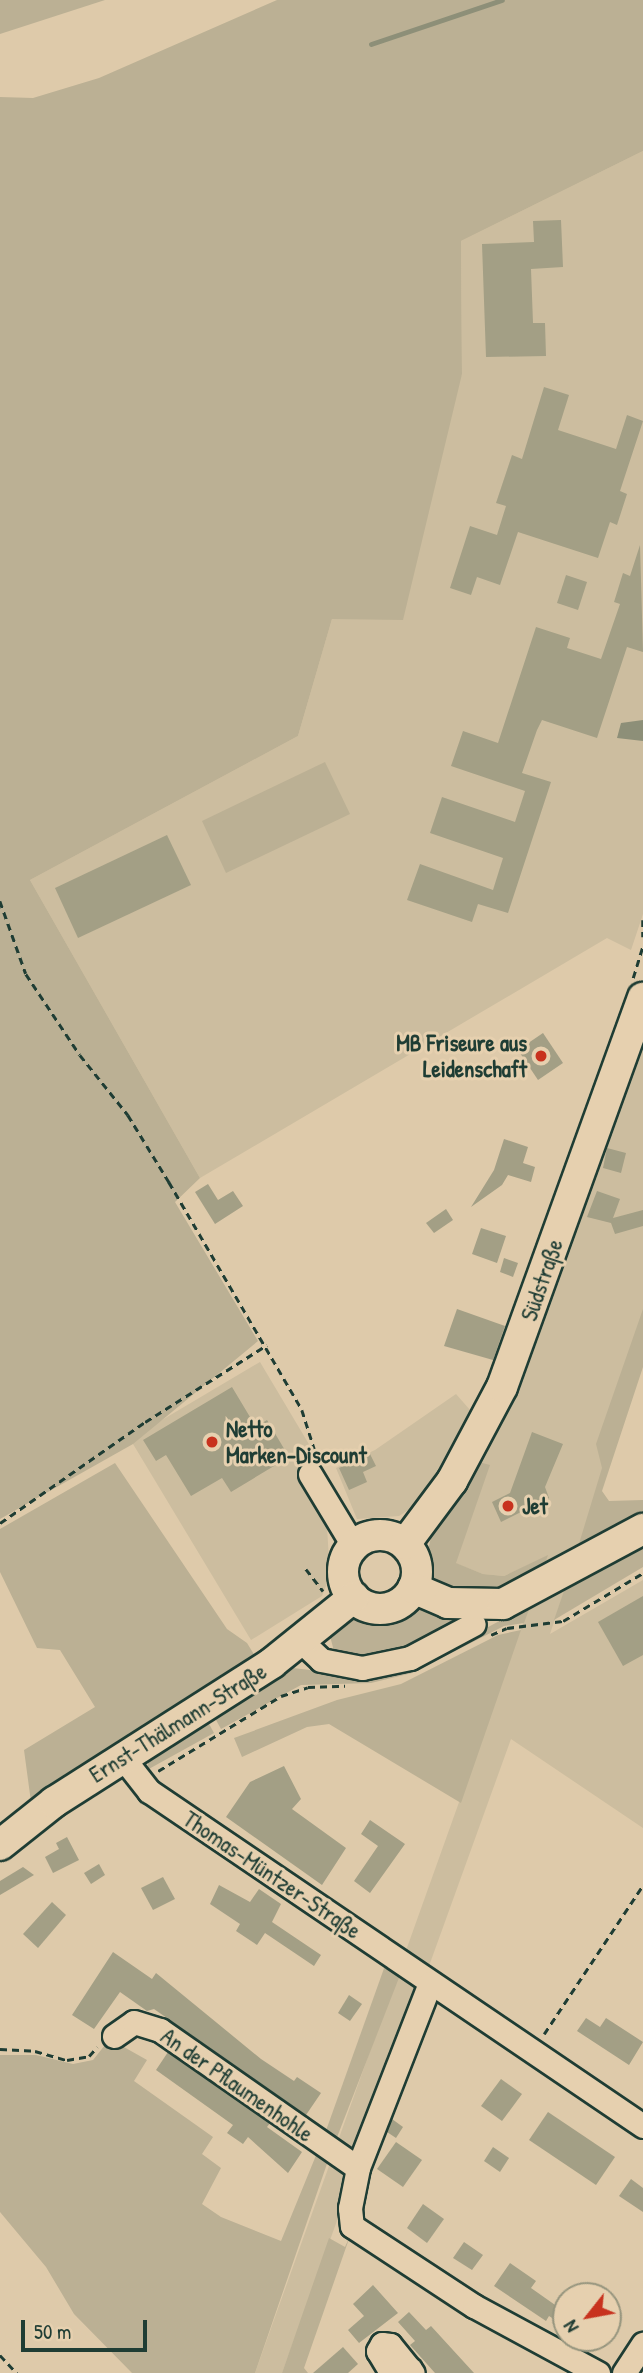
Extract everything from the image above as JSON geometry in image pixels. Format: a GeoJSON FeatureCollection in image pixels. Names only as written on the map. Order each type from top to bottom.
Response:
{"type":"FeatureCollection","features":[{"type":"Feature","properties":{"kind":"main road","name":"Südstraße"},"geometry":{"type":"LineString","coordinates":[[405,1544],[452,1481],[502,1387],[643,998]]}},
{"type":"Feature","properties":{"kind":"main road"},"geometry":{"type":"LineString","coordinates":[[413,1588],[448,1603],[503,1604],[643,1529]]}},
{"type":"Feature","properties":{"kind":"main road"},"geometry":{"type":"LineString","coordinates":[[382,1535],[405,1544],[416,1563],[413,1588],[402,1602],[382,1608],[341,1598],[344,1575],[354,1547],[382,1535]]}},
{"type":"Feature","properties":{"kind":"main road","name":"Ernst-Thälmann-Straße"},"geometry":{"type":"LineString","coordinates":[[0,1845],[54,1802],[302,1642],[341,1598]]}},
{"type":"Feature","properties":{"kind":"street"},"geometry":{"type":"LineString","coordinates":[[310,1474],[354,1547]]}},
{"type":"Feature","properties":{"kind":"street"},"geometry":{"type":"LineString","coordinates":[[302,1642],[321,1660],[362,1668],[410,1658],[474,1624]]}},
{"type":"Feature","properties":{"kind":"street","name":"Thomas-Müntzer-Straße"},"geometry":{"type":"LineString","coordinates":[[123,1758],[149,1791],[643,2126]]}},
{"type":"Feature","properties":{"kind":"street"},"geometry":{"type":"LineString","coordinates":[[430,1983],[358,2168],[350,2218],[358,2232],[474,2306],[598,2373]]}},
{"type":"Feature","properties":{"kind":"street","name":"An der Pflaumenhohle"},"geometry":{"type":"LineString","coordinates":[[114,2036],[134,2022],[160,2030],[358,2168]]}},
{"type":"Feature","properties":{"kind":"street"},"geometry":{"type":"LineString","coordinates":[[624,2373],[643,2344]]}},
{"type":"Feature","properties":{"kind":"path"},"geometry":{"type":"LineString","coordinates":[[0,901],[26,974],[80,1055],[128,1115],[268,1345],[302,1410],[316,1456],[310,1474]]}},
{"type":"Feature","properties":{"kind":"path"},"geometry":{"type":"LineString","coordinates":[[643,920],[643,937]]}},
{"type":"Feature","properties":{"kind":"path"},"geometry":{"type":"LineString","coordinates":[[0,1524],[145,1422],[268,1345]]}},
{"type":"Feature","properties":{"kind":"path"},"geometry":{"type":"LineString","coordinates":[[306,1569],[341,1598]]}},
{"type":"Feature","properties":{"kind":"path"},"geometry":{"type":"LineString","coordinates":[[532,2051],[643,1885]]}},
{"type":"Feature","properties":{"kind":"path"},"geometry":{"type":"LineString","coordinates":[[0,2049],[35,2051],[68,2060],[89,2056],[114,2036]]}},
{"type":"Feature","properties":{"kind":"path"},"geometry":{"type":"LineString","coordinates":[[0,2355],[17,2373]]}},
{"type":"Feature","properties":{"kind":"shaded area"},"geometry":{"type":"Polygon","coordinates":[[[0,0],[105,0],[0,34],[0,0]]]}},
{"type":"Feature","properties":{"kind":"shaded area"},"geometry":{"type":"Polygon","coordinates":[[[277,0],[643,0],[643,151],[461,241],[462,374],[403,620],[332,619],[298,736],[30,880],[200,1178],[175,1202],[258,1341],[133,1444],[0,1519],[0,97],[33,98],[99,78],[277,0]]]}},
{"type":"Feature","properties":{"kind":"shaded area"},"geometry":{"type":"Polygon","coordinates":[[[643,151],[643,914],[631,950],[607,938],[200,1178],[30,880],[298,736],[332,619],[462,374],[461,241],[643,151]]]}},
{"type":"Feature","properties":{"kind":"shaded area"},"geometry":{"type":"Polygon","coordinates":[[[643,720],[643,741],[617,738],[621,723],[643,720]]]}},
{"type":"Feature","properties":{"kind":"shaded area"},"geometry":{"type":"Polygon","coordinates":[[[325,762],[350,814],[226,873],[202,821],[325,762]]]}},
{"type":"Feature","properties":{"kind":"shaded area"},"geometry":{"type":"Polygon","coordinates":[[[643,1036],[643,1355],[550,1634],[643,1580],[643,1828],[511,1739],[282,2373],[255,2373],[547,1556],[504,1576],[483,1574],[455,1563],[448,1536],[413,1507],[399,1516],[357,1519],[336,1468],[375,1450],[456,1394],[478,1419],[499,1430],[643,1036]]]}},
{"type":"Feature","properties":{"kind":"shaded area"},"geometry":{"type":"Polygon","coordinates":[[[643,1309],[643,1367],[602,1491],[609,1501],[643,1500],[643,1519],[586,1548],[578,1547],[602,1468],[596,1444],[643,1309]]]}},
{"type":"Feature","properties":{"kind":"shaded area"},"geometry":{"type":"Polygon","coordinates":[[[260,1362],[310,1446],[299,1479],[327,1527],[330,1576],[322,1596],[251,1640],[130,1439],[260,1362]]]}},
{"type":"Feature","properties":{"kind":"shaded area"},"geometry":{"type":"Polygon","coordinates":[[[475,1461],[490,1465],[456,1563],[483,1574],[504,1576],[548,1555],[540,1578],[491,1595],[442,1587],[433,1579],[426,1560],[433,1528],[475,1461]]]}},
{"type":"Feature","properties":{"kind":"shaded area"},"geometry":{"type":"Polygon","coordinates":[[[115,1463],[227,1629],[247,1643],[255,1656],[31,1802],[24,1750],[95,1707],[60,1650],[37,1648],[0,1572],[0,1529],[115,1463]]]}},
{"type":"Feature","properties":{"kind":"shaded area"},"geometry":{"type":"Polygon","coordinates":[[[643,1536],[643,1567],[554,1620],[568,1579],[643,1536]]]}},
{"type":"Feature","properties":{"kind":"shaded area"},"geometry":{"type":"Polygon","coordinates":[[[531,1604],[524,1623],[504,1626],[412,1673],[371,1683],[301,1685],[221,1729],[216,1720],[217,1711],[284,1667],[363,1676],[429,1659],[531,1604]]]}},
{"type":"Feature","properties":{"kind":"shaded area"},"geometry":{"type":"Polygon","coordinates":[[[412,1606],[472,1617],[401,1650],[376,1656],[335,1655],[330,1636],[354,1617],[392,1614],[412,1606]]]}},
{"type":"Feature","properties":{"kind":"shaded area"},"geometry":{"type":"Polygon","coordinates":[[[521,1630],[461,1803],[329,1724],[307,1727],[242,1757],[234,1738],[337,1700],[401,1684],[498,1635],[521,1630]]]}},
{"type":"Feature","properties":{"kind":"shaded area"},"geometry":{"type":"Polygon","coordinates":[[[200,1722],[208,1722],[214,1733],[147,1770],[149,1757],[200,1722]]]}},
{"type":"Feature","properties":{"kind":"shaded area"},"geometry":{"type":"Polygon","coordinates":[[[387,1960],[402,1970],[334,2145],[323,2139],[387,1960]]]}},
{"type":"Feature","properties":{"kind":"shaded area"},"geometry":{"type":"Polygon","coordinates":[[[115,2042],[147,2060],[134,2081],[213,2137],[202,2154],[221,2168],[202,2204],[221,2217],[281,2241],[319,2148],[330,2155],[255,2373],[132,2373],[74,2314],[46,2267],[0,2212],[0,2055],[36,2055],[73,2064],[93,2060],[105,2045],[115,2042]]]}},
{"type":"Feature","properties":{"kind":"shaded area"},"geometry":{"type":"Polygon","coordinates":[[[350,2236],[304,2368],[308,2373],[282,2373],[329,2238],[345,2247],[350,2236]]]}},
{"type":"Feature","properties":{"kind":"building"},"geometry":{"type":"Polygon","coordinates":[[[561,220],[563,267],[531,269],[533,323],[545,323],[546,356],[486,357],[482,244],[534,242],[533,221],[561,220]]]}},
{"type":"Feature","properties":{"kind":"building"},"geometry":{"type":"Polygon","coordinates":[[[544,387],[569,395],[558,430],[616,449],[627,415],[643,421],[620,491],[627,494],[617,525],[610,522],[598,558],[518,532],[500,585],[477,577],[471,595],[450,588],[470,526],[497,535],[506,506],[496,503],[512,455],[522,459],[544,387]]]}},
{"type":"Feature","properties":{"kind":"building"},"geometry":{"type":"Polygon","coordinates":[[[640,545],[643,652],[627,647],[597,738],[542,720],[522,773],[551,782],[508,913],[478,904],[472,922],[407,900],[420,864],[493,890],[503,858],[430,833],[442,797],[515,822],[525,791],[451,766],[463,731],[498,743],[536,627],[570,638],[567,648],[601,659],[620,604],[614,602],[623,573],[630,576],[640,545]]]}},
{"type":"Feature","properties":{"kind":"building"},"geometry":{"type":"Polygon","coordinates":[[[566,575],[587,582],[578,610],[557,603],[566,575]]]}},
{"type":"Feature","properties":{"kind":"building"},"geometry":{"type":"Polygon","coordinates":[[[167,835],[191,885],[78,938],[55,888],[167,835]]]}},
{"type":"Feature","properties":{"kind":"building","name":"MB Friseure aus Leidenschaft"},"geometry":{"type":"Polygon","coordinates":[[[543,1033],[563,1063],[538,1080],[518,1050],[543,1033]]]}},
{"type":"Feature","properties":{"kind":"building"},"geometry":{"type":"Polygon","coordinates":[[[504,1139],[528,1147],[523,1163],[535,1167],[531,1182],[508,1175],[502,1185],[471,1207],[494,1170],[504,1139]]]}},
{"type":"Feature","properties":{"kind":"building"},"geometry":{"type":"Polygon","coordinates":[[[607,1148],[626,1153],[621,1173],[603,1168],[607,1148]]]}},
{"type":"Feature","properties":{"kind":"building"},"geometry":{"type":"Polygon","coordinates":[[[208,1184],[218,1200],[233,1191],[243,1206],[215,1224],[195,1192],[208,1184]]]}},
{"type":"Feature","properties":{"kind":"building"},"geometry":{"type":"Polygon","coordinates":[[[597,1191],[620,1199],[613,1218],[643,1210],[643,1226],[615,1234],[611,1223],[587,1217],[597,1191]]]}},
{"type":"Feature","properties":{"kind":"building"},"geometry":{"type":"Polygon","coordinates":[[[446,1209],[453,1220],[434,1233],[426,1223],[446,1209]]]}},
{"type":"Feature","properties":{"kind":"building"},"geometry":{"type":"Polygon","coordinates":[[[481,1228],[506,1236],[497,1263],[472,1254],[481,1228]]]}},
{"type":"Feature","properties":{"kind":"building"},"geometry":{"type":"Polygon","coordinates":[[[504,1258],[518,1263],[513,1277],[500,1272],[504,1258]]]}},
{"type":"Feature","properties":{"kind":"building"},"geometry":{"type":"Polygon","coordinates":[[[457,1309],[505,1326],[493,1360],[444,1346],[457,1309]]]}},
{"type":"Feature","properties":{"kind":"building","name":"Netto Marken-Discount"},"geometry":{"type":"Polygon","coordinates":[[[232,1387],[256,1427],[267,1420],[289,1457],[231,1492],[222,1478],[191,1496],[166,1455],[156,1461],[143,1440],[232,1387]]]}},
{"type":"Feature","properties":{"kind":"building"},"geometry":{"type":"Polygon","coordinates":[[[532,1432],[563,1444],[545,1487],[549,1498],[501,1522],[492,1502],[510,1493],[532,1432]]]}},
{"type":"Feature","properties":{"kind":"building"},"geometry":{"type":"Polygon","coordinates":[[[370,1454],[376,1466],[363,1472],[367,1482],[349,1490],[339,1468],[370,1454]]]}},
{"type":"Feature","properties":{"kind":"building"},"geometry":{"type":"Polygon","coordinates":[[[643,1596],[643,1655],[623,1666],[598,1622],[643,1596]]]}},
{"type":"Feature","properties":{"kind":"building"},"geometry":{"type":"Polygon","coordinates":[[[284,1766],[301,1799],[292,1809],[346,1848],[322,1885],[226,1817],[250,1782],[284,1766]]]}},
{"type":"Feature","properties":{"kind":"building"},"geometry":{"type":"Polygon","coordinates":[[[370,1820],[405,1844],[370,1893],[354,1881],[378,1846],[361,1834],[370,1820]]]}},
{"type":"Feature","properties":{"kind":"building"},"geometry":{"type":"Polygon","coordinates":[[[67,1837],[79,1860],[53,1873],[45,1857],[59,1849],[56,1843],[67,1837]]]}},
{"type":"Feature","properties":{"kind":"building"},"geometry":{"type":"Polygon","coordinates":[[[99,1864],[105,1875],[91,1884],[84,1873],[99,1864]]]}},
{"type":"Feature","properties":{"kind":"building"},"geometry":{"type":"Polygon","coordinates":[[[23,1867],[34,1875],[0,1895],[0,1881],[23,1867]]]}},
{"type":"Feature","properties":{"kind":"building"},"geometry":{"type":"Polygon","coordinates":[[[163,1877],[175,1899],[153,1910],[141,1888],[163,1877]]]}},
{"type":"Feature","properties":{"kind":"building"},"geometry":{"type":"Polygon","coordinates":[[[219,1885],[250,1902],[259,1889],[281,1904],[272,1922],[321,1955],[314,1966],[265,1933],[257,1945],[236,1931],[240,1924],[210,1904],[219,1885]]]}},
{"type":"Feature","properties":{"kind":"building"},"geometry":{"type":"Polygon","coordinates":[[[52,1902],[66,1915],[38,1948],[23,1934],[52,1902]]]}},
{"type":"Feature","properties":{"kind":"building"},"geometry":{"type":"Polygon","coordinates":[[[113,1952],[152,1979],[156,1973],[261,2059],[294,2081],[297,2077],[321,2093],[306,2115],[154,2009],[147,2011],[120,1992],[94,2029],[72,2015],[113,1952]]]}},
{"type":"Feature","properties":{"kind":"building"},"geometry":{"type":"Polygon","coordinates":[[[349,1995],[362,2004],[350,2021],[338,2013],[349,1995]]]}},
{"type":"Feature","properties":{"kind":"building"},"geometry":{"type":"Polygon","coordinates":[[[586,2018],[600,2027],[606,2018],[643,2042],[629,2065],[577,2031],[586,2018]]]}},
{"type":"Feature","properties":{"kind":"building"},"geometry":{"type":"Polygon","coordinates":[[[168,2052],[270,2123],[267,2127],[302,2152],[288,2173],[248,2137],[243,2144],[227,2133],[233,2125],[156,2070],[168,2052]]]}},
{"type":"Feature","properties":{"kind":"building"},"geometry":{"type":"Polygon","coordinates":[[[501,2079],[522,2094],[502,2121],[481,2106],[501,2079]]]}},
{"type":"Feature","properties":{"kind":"building"},"geometry":{"type":"Polygon","coordinates":[[[548,2112],[615,2157],[596,2185],[529,2140],[548,2112]]]}},
{"type":"Feature","properties":{"kind":"building"},"geometry":{"type":"Polygon","coordinates":[[[392,2119],[403,2127],[396,2138],[387,2132],[392,2119]]]}},
{"type":"Feature","properties":{"kind":"building"},"geometry":{"type":"Polygon","coordinates":[[[396,2142],[422,2160],[403,2187],[377,2169],[396,2142]]]}},
{"type":"Feature","properties":{"kind":"building"},"geometry":{"type":"Polygon","coordinates":[[[493,2147],[509,2158],[500,2172],[484,2161],[493,2147]]]}},
{"type":"Feature","properties":{"kind":"building"},"geometry":{"type":"Polygon","coordinates":[[[631,2179],[643,2188],[643,2212],[619,2196],[631,2179]]]}},
{"type":"Feature","properties":{"kind":"building"},"geometry":{"type":"Polygon","coordinates":[[[423,2204],[444,2219],[427,2243],[407,2228],[423,2204]]]}},
{"type":"Feature","properties":{"kind":"building"},"geometry":{"type":"Polygon","coordinates":[[[464,2242],[483,2255],[472,2270],[453,2258],[464,2242]]]}},
{"type":"Feature","properties":{"kind":"building"},"geometry":{"type":"Polygon","coordinates":[[[510,2263],[536,2281],[531,2288],[552,2303],[552,2318],[549,2316],[546,2321],[494,2286],[510,2263]]]}},
{"type":"Feature","properties":{"kind":"building"},"geometry":{"type":"Polygon","coordinates":[[[373,2285],[398,2313],[359,2343],[348,2330],[364,2316],[353,2304],[373,2285]]]}},
{"type":"Feature","properties":{"kind":"building"},"geometry":{"type":"Polygon","coordinates":[[[409,2312],[426,2330],[431,2326],[474,2373],[435,2373],[410,2345],[415,2341],[398,2322],[409,2312]]]}},
{"type":"Feature","properties":{"kind":"building"},"geometry":{"type":"Polygon","coordinates":[[[343,2347],[358,2364],[348,2373],[313,2373],[343,2347]]]}},
{"type":"Feature","properties":{"kind":"waterway"},"geometry":{"type":"LineString","coordinates":[[371,44],[502,0]]}},
{"type":"Feature","properties":{"kind":"place","name":"MB Friseure aus Leidenschaft"},"geometry":{"type":"Point","coordinates":[541,1056]}},
{"type":"Feature","properties":{"kind":"place","name":"Netto Marken-Discount"},"geometry":{"type":"Point","coordinates":[212,1442]}},
{"type":"Feature","properties":{"kind":"place","name":"Jet"},"geometry":{"type":"Point","coordinates":[508,1506]}}]}
